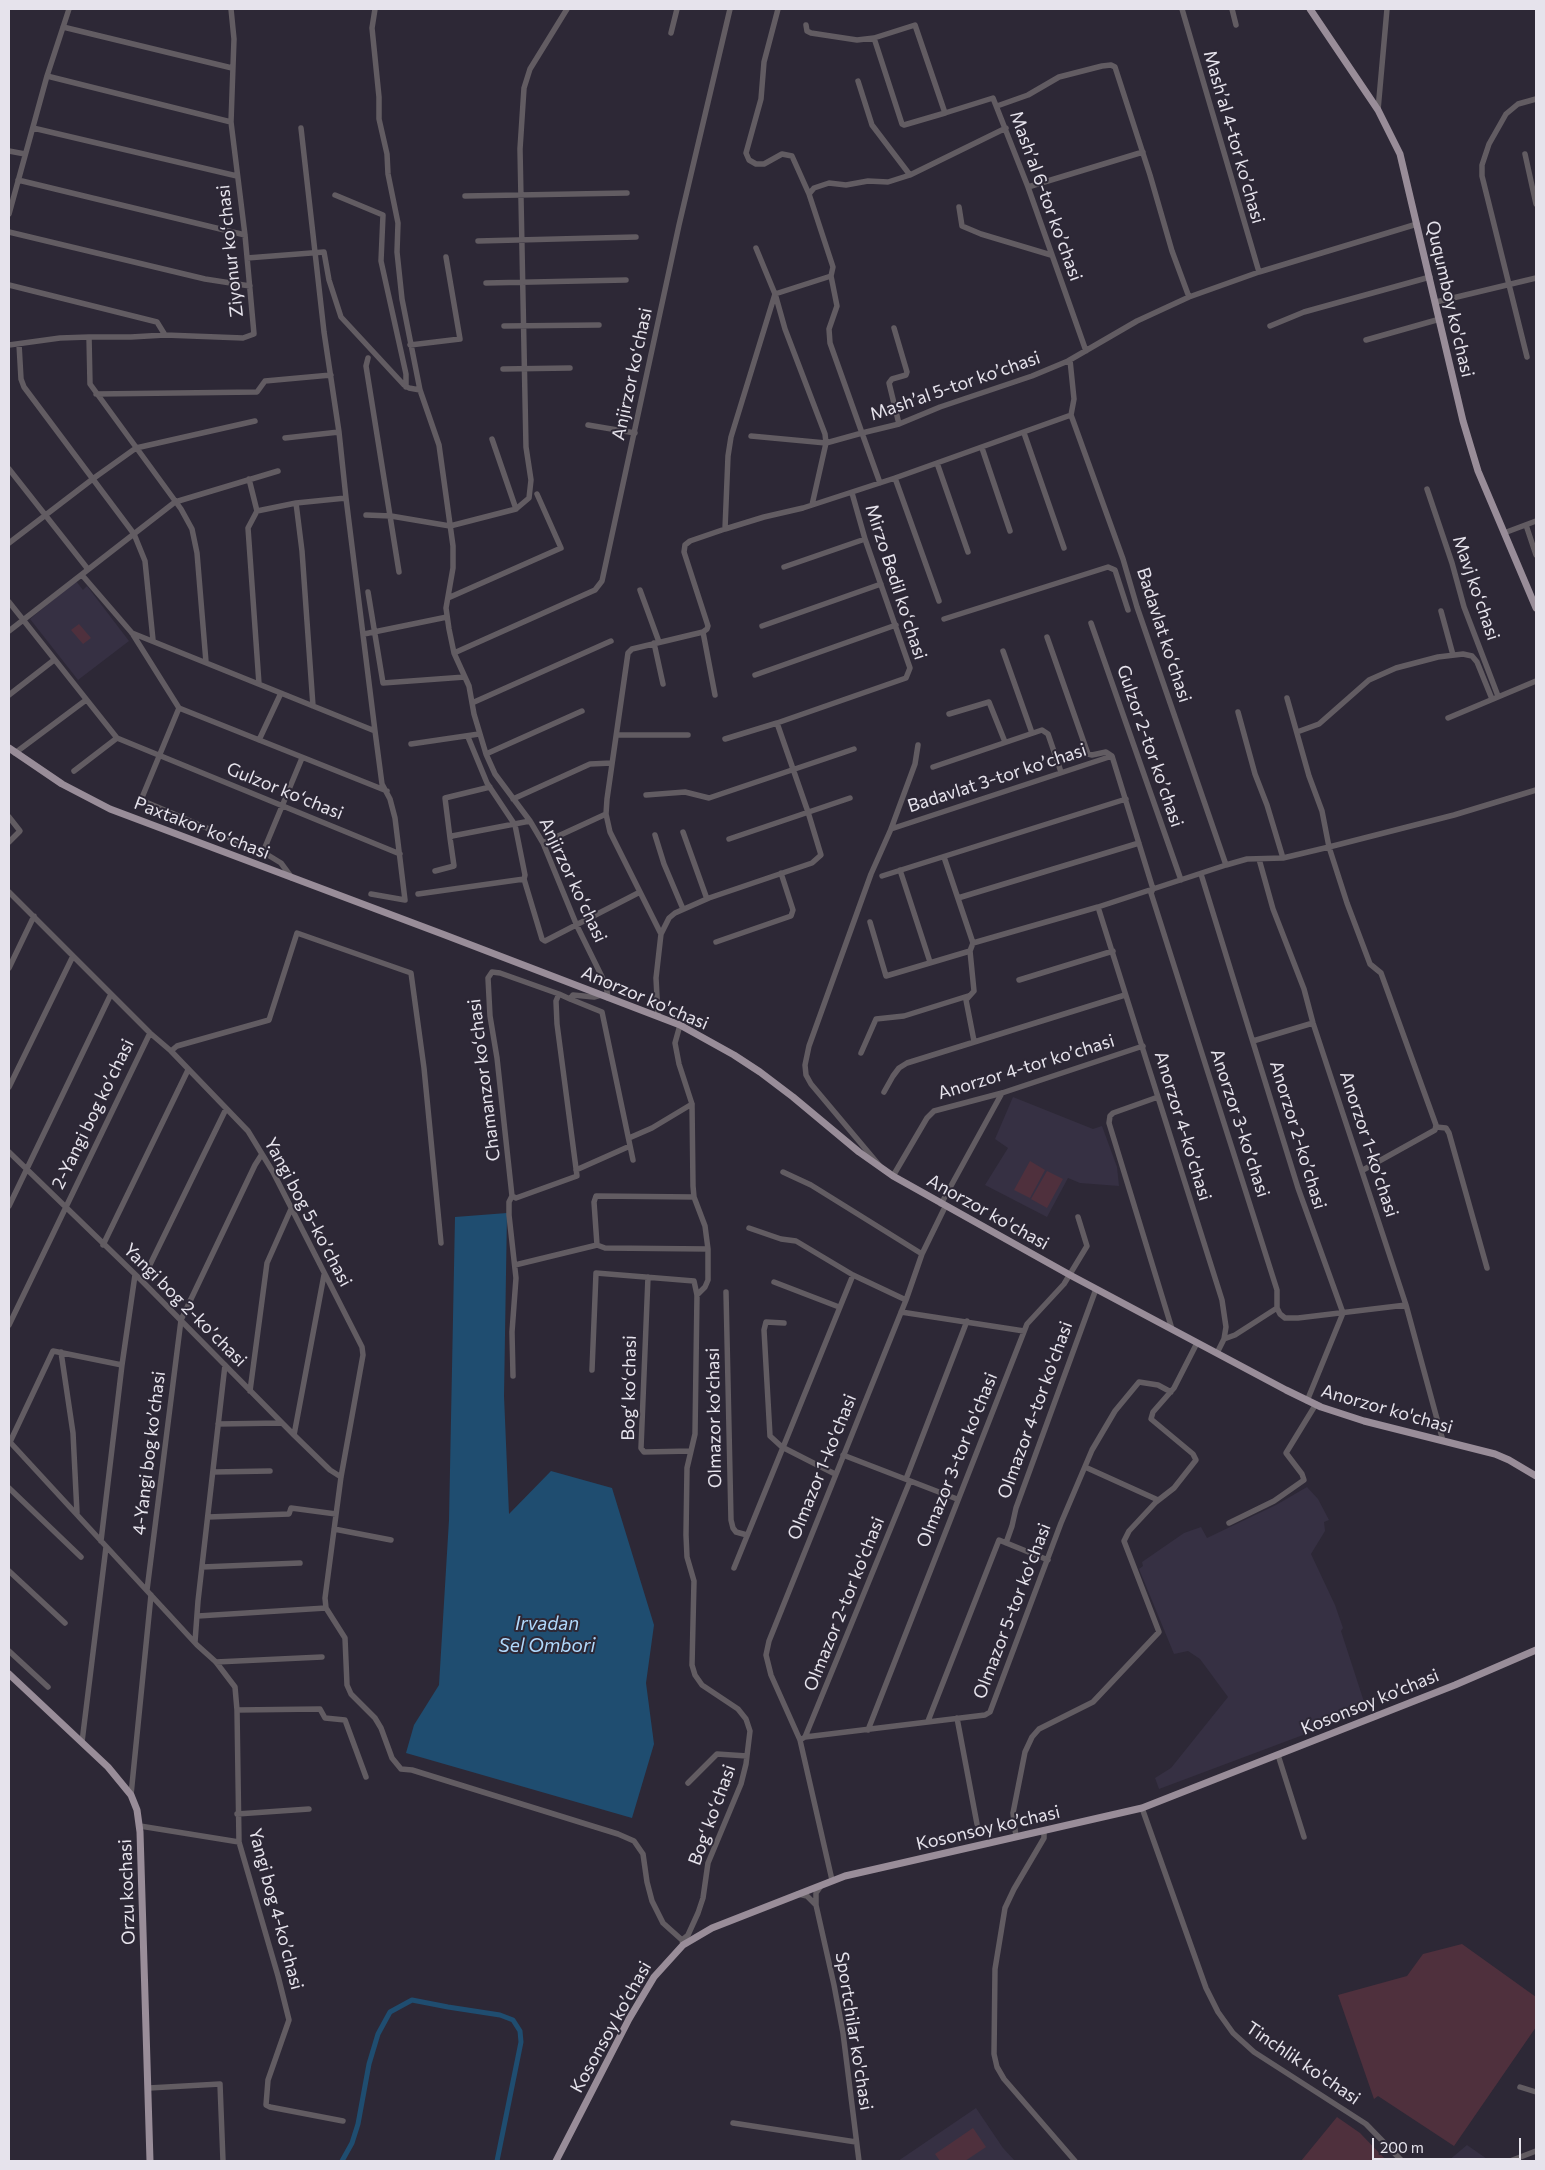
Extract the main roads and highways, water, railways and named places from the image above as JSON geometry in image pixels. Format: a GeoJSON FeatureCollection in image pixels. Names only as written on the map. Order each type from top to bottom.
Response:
{"type":"FeatureCollection","features":[{"type":"Feature","properties":{"kind":"main road","name":"Ququmboy ko'chasi"},"geometry":{"type":"LineString","coordinates":[[1310,9],[1378,110],[1400,154],[1468,437],[1478,471],[1536,608]]}},
{"type":"Feature","properties":{"kind":"main road","name":"Paxtakor koʻchasi"},"geometry":{"type":"LineString","coordinates":[[12,750],[62,784],[110,809],[394,916]]}},
{"type":"Feature","properties":{"kind":"main road","name":"Anorzor ko'chasi"},"geometry":{"type":"LineString","coordinates":[[394,916],[680,1025],[760,1072],[859,1152],[893,1176],[943,1206],[1307,1401],[1364,1420],[1502,1457],[1536,1476]]}},
{"type":"Feature","properties":{"kind":"main road","name":"Kosonsoy ko’chasi"},"geometry":{"type":"LineString","coordinates":[[556,2161],[646,1990],[663,1964],[682,1942],[722,1923],[832,1880],[856,1873],[1142,1808],[1536,1650]]}},
{"type":"Feature","properties":{"kind":"main road","name":"Orzu kochasi"},"geometry":{"type":"LineString","coordinates":[[9,1674],[114,1773],[132,1795],[140,1826],[150,2161]]}},
{"type":"Feature","properties":{"kind":"water","name":"Irvadan Sel Ombori"},"geometry":{"type":"Polygon","coordinates":[[[507,1213],[504,1396],[509,1514],[551,1471],[612,1488],[654,1625],[646,1683],[654,1744],[632,1818],[406,1753],[414,1725],[439,1685],[449,1520],[455,1217],[507,1213]]]}},
{"type":"Feature","properties":{"kind":"waterway"},"geometry":{"type":"LineString","coordinates":[[342,2161],[352,2143],[358,2124],[369,2064],[378,2034],[390,2012],[412,2000],[500,2015],[513,2020],[520,2031],[521,2042],[497,2161]]}}]}
